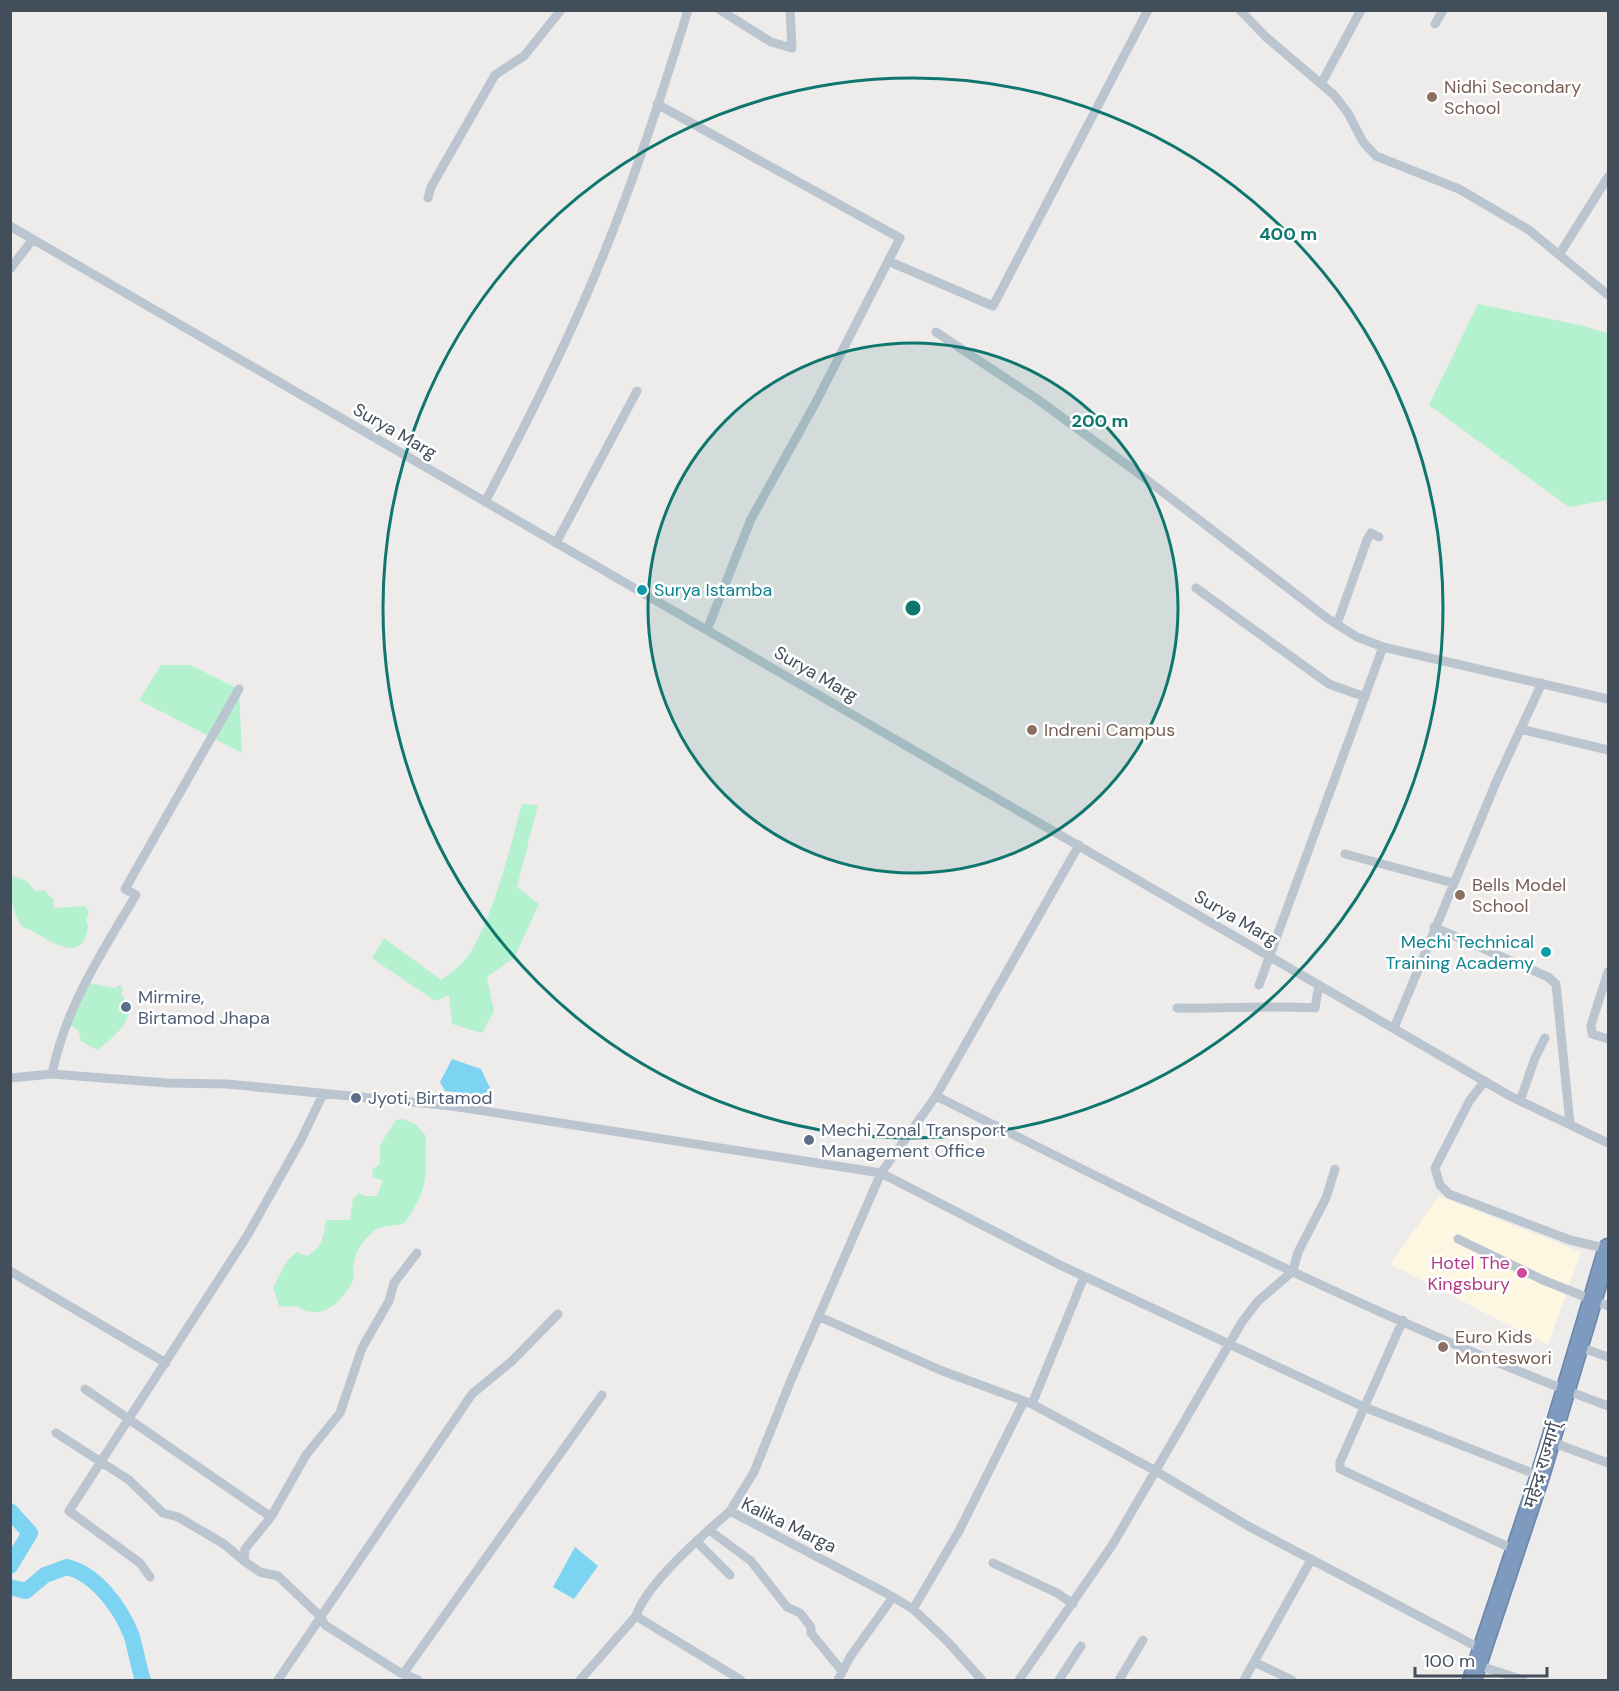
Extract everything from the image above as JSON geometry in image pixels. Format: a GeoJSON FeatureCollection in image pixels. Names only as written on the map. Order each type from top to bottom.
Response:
{"type":"FeatureCollection","features":[{"type":"Feature","properties":{"kind":"highway","name":"महेन्द्र राज्मार्ग्"},"geometry":{"type":"LineString","coordinates":[[1477,1665],[1540,1476],[1577,1346],[1600,1303],[1608,1249]]}},
{"type":"Feature","properties":{"kind":"street"},"geometry":{"type":"LineString","coordinates":[[428,198],[431,187],[495,75],[524,56],[561,10]]}},
{"type":"Feature","properties":{"kind":"street"},"geometry":{"type":"LineString","coordinates":[[485,502],[539,397],[589,289],[657,104],[688,10]]}},
{"type":"Feature","properties":{"kind":"street"},"geometry":{"type":"LineString","coordinates":[[720,10],[771,42],[792,48],[790,10]]}},
{"type":"Feature","properties":{"kind":"street"},"geometry":{"type":"LineString","coordinates":[[888,261],[993,306],[1148,10]]}},
{"type":"Feature","properties":{"kind":"street"},"geometry":{"type":"LineString","coordinates":[[1240,10],[1266,37],[1321,84],[1348,112],[1363,142],[1376,156],[1459,189],[1529,230],[1608,295]]}},
{"type":"Feature","properties":{"kind":"street"},"geometry":{"type":"LineString","coordinates":[[1321,84],[1361,10]]}},
{"type":"Feature","properties":{"kind":"street"},"geometry":{"type":"LineString","coordinates":[[1435,24],[1443,10]]}},
{"type":"Feature","properties":{"kind":"street"},"geometry":{"type":"LineString","coordinates":[[657,104],[900,238],[816,402],[751,519],[707,630]]}},
{"type":"Feature","properties":{"kind":"street"},"geometry":{"type":"LineString","coordinates":[[1559,255],[1608,177]]}},
{"type":"Feature","properties":{"kind":"street","name":"Surya Marg"},"geometry":{"type":"LineString","coordinates":[[10,226],[1270,958],[1520,1101],[1608,1143]]}},
{"type":"Feature","properties":{"kind":"street"},"geometry":{"type":"LineString","coordinates":[[10,268],[33,239]]}},
{"type":"Feature","properties":{"kind":"street"},"geometry":{"type":"LineString","coordinates":[[936,332],[1115,456],[1357,637],[1383,647],[1608,699]]}},
{"type":"Feature","properties":{"kind":"street"},"geometry":{"type":"LineString","coordinates":[[556,543],[638,391]]}},
{"type":"Feature","properties":{"kind":"street"},"geometry":{"type":"LineString","coordinates":[[1337,624],[1367,540],[1371,533],[1379,537]]}},
{"type":"Feature","properties":{"kind":"street"},"geometry":{"type":"LineString","coordinates":[[1197,588],[1329,684],[1365,697]]}},
{"type":"Feature","properties":{"kind":"street"},"geometry":{"type":"LineString","coordinates":[[1259,985],[1383,647]]}},
{"type":"Feature","properties":{"kind":"street"},"geometry":{"type":"LineString","coordinates":[[1394,1028],[1434,927],[1542,683]]}},
{"type":"Feature","properties":{"kind":"street"},"geometry":{"type":"LineString","coordinates":[[52,1074],[57,1046],[83,987],[136,895],[125,889],[239,689]]}},
{"type":"Feature","properties":{"kind":"street"},"geometry":{"type":"LineString","coordinates":[[1520,729],[1608,750]]}},
{"type":"Feature","properties":{"kind":"street"},"geometry":{"type":"LineString","coordinates":[[730,1511],[754,1472],[790,1380],[820,1317],[882,1173],[936,1096],[1079,845]]}},
{"type":"Feature","properties":{"kind":"street"},"geometry":{"type":"LineString","coordinates":[[1345,854],[1453,883]]}},
{"type":"Feature","properties":{"kind":"street"},"geometry":{"type":"LineString","coordinates":[[1434,927],[1548,977],[1556,984],[1569,1124]]}},
{"type":"Feature","properties":{"kind":"street"},"geometry":{"type":"LineString","coordinates":[[1608,972],[1591,1025],[1592,1034],[1608,1039]]}},
{"type":"Feature","properties":{"kind":"street"},"geometry":{"type":"LineString","coordinates":[[1177,1008],[1231,1010],[1269,1005],[1315,1008],[1319,985]]}},
{"type":"Feature","properties":{"kind":"street"},"geometry":{"type":"LineString","coordinates":[[1520,1101],[1535,1058],[1545,1038]]}},
{"type":"Feature","properties":{"kind":"street"},"geometry":{"type":"LineString","coordinates":[[10,1078],[52,1074],[168,1083],[227,1084],[452,1106],[882,1173],[1084,1276],[1364,1407],[1540,1476]]}},
{"type":"Feature","properties":{"kind":"street"},"geometry":{"type":"LineString","coordinates":[[1485,1081],[1470,1100],[1435,1168],[1440,1185],[1449,1194],[1496,1214],[1570,1240],[1608,1249]]}},
{"type":"Feature","properties":{"kind":"street"},"geometry":{"type":"LineString","coordinates":[[150,1577],[140,1563],[69,1511],[247,1236],[302,1140],[323,1094]]}},
{"type":"Feature","properties":{"kind":"street"},"geometry":{"type":"LineString","coordinates":[[936,1096],[1196,1227],[1403,1320],[1565,1390],[1608,1406]]}},
{"type":"Feature","properties":{"kind":"street"},"geometry":{"type":"LineString","coordinates":[[1019,1680],[1113,1544],[1154,1470],[1258,1301],[1293,1271],[1298,1252],[1326,1198],[1335,1169]]}},
{"type":"Feature","properties":{"kind":"street"},"geometry":{"type":"LineString","coordinates":[[1458,1239],[1543,1280],[1600,1303]]}},
{"type":"Feature","properties":{"kind":"street"},"geometry":{"type":"LineString","coordinates":[[244,1561],[245,1549],[271,1517],[306,1455],[340,1413],[362,1348],[389,1301],[394,1282],[417,1253]]}},
{"type":"Feature","properties":{"kind":"street"},"geometry":{"type":"LineString","coordinates":[[10,1271],[166,1363]]}},
{"type":"Feature","properties":{"kind":"street"},"geometry":{"type":"LineString","coordinates":[[913,1610],[959,1531],[1028,1403],[1084,1276]]}},
{"type":"Feature","properties":{"kind":"street"},"geometry":{"type":"LineString","coordinates":[[278,1680],[472,1394],[512,1361],[558,1314]]}},
{"type":"Feature","properties":{"kind":"street"},"geometry":{"type":"LineString","coordinates":[[820,1317],[940,1370],[1028,1403],[1154,1470],[1311,1560],[1477,1665],[1523,1680]]}},
{"type":"Feature","properties":{"kind":"street"},"geometry":{"type":"LineString","coordinates":[[1403,1320],[1340,1462],[1340,1469],[1344,1473],[1515,1550]]}},
{"type":"Feature","properties":{"kind":"street"},"geometry":{"type":"LineString","coordinates":[[1577,1346],[1608,1357]]}},
{"type":"Feature","properties":{"kind":"street"},"geometry":{"type":"LineString","coordinates":[[85,1389],[271,1517]]}},
{"type":"Feature","properties":{"kind":"street"},"geometry":{"type":"LineString","coordinates":[[403,1674],[602,1395]]}},
{"type":"Feature","properties":{"kind":"street"},"geometry":{"type":"LineString","coordinates":[[56,1434],[129,1480],[163,1513],[178,1516],[224,1544],[260,1572],[278,1576],[321,1617],[325,1625],[403,1674],[418,1680]]}},
{"type":"Feature","properties":{"kind":"street"},"geometry":{"type":"LineString","coordinates":[[1549,1441],[1608,1462]]}},
{"type":"Feature","properties":{"kind":"street","name":"Kalika Marga"},"geometry":{"type":"LineString","coordinates":[[580,1680],[636,1616],[640,1604],[677,1561],[730,1511],[893,1597],[913,1610],[947,1641],[982,1680]]}},
{"type":"Feature","properties":{"kind":"street"},"geometry":{"type":"LineString","coordinates":[[709,1530],[751,1561],[788,1607],[800,1613],[812,1627],[812,1633],[840,1676],[893,1597]]}},
{"type":"Feature","properties":{"kind":"street"},"geometry":{"type":"LineString","coordinates":[[698,1543],[730,1575]]}},
{"type":"Feature","properties":{"kind":"street"},"geometry":{"type":"LineString","coordinates":[[1244,1680],[1311,1560]]}},
{"type":"Feature","properties":{"kind":"street"},"geometry":{"type":"LineString","coordinates":[[993,1563],[1057,1593],[1073,1604]]}},
{"type":"Feature","properties":{"kind":"street"},"geometry":{"type":"LineString","coordinates":[[636,1616],[741,1680]]}},
{"type":"Feature","properties":{"kind":"street"},"geometry":{"type":"LineString","coordinates":[[1119,1680],[1143,1640]]}},
{"type":"Feature","properties":{"kind":"street"},"geometry":{"type":"LineString","coordinates":[[1059,1680],[1081,1647]]}},
{"type":"Feature","properties":{"kind":"street"},"geometry":{"type":"LineString","coordinates":[[1254,1662],[1292,1680]]}},
{"type":"Feature","properties":{"kind":"shaded area"},"geometry":{"type":"Polygon","coordinates":[[[1439,1196],[1581,1252],[1548,1345],[1390,1264],[1439,1196]]]}},
{"type":"Feature","properties":{"kind":"green space"},"geometry":{"type":"Polygon","coordinates":[[[1478,304],[1584,326],[1608,334],[1608,500],[1569,507],[1429,405],[1478,304]]]}},
{"type":"Feature","properties":{"kind":"green space"},"geometry":{"type":"Polygon","coordinates":[[[161,665],[190,665],[239,689],[242,753],[139,700],[161,665]]]}},
{"type":"Feature","properties":{"kind":"green space"},"geometry":{"type":"Polygon","coordinates":[[[522,804],[538,805],[517,887],[539,904],[514,958],[487,977],[494,1011],[482,1033],[452,1024],[449,995],[435,1001],[372,958],[384,938],[441,980],[461,964],[471,952],[487,918],[501,880],[522,804]]]}},
{"type":"Feature","properties":{"kind":"green space"},"geometry":{"type":"Polygon","coordinates":[[[14,876],[28,882],[35,891],[44,890],[54,900],[54,908],[85,906],[89,911],[86,922],[88,925],[80,945],[66,948],[21,926],[11,897],[11,879],[14,876]]]}},
{"type":"Feature","properties":{"kind":"green space"},"geometry":{"type":"Polygon","coordinates":[[[90,983],[115,988],[120,985],[123,990],[121,994],[131,1008],[118,1032],[97,1050],[81,1041],[79,1032],[71,1025],[74,1006],[83,987],[90,983]]]}},
{"type":"Feature","properties":{"kind":"green space"},"geometry":{"type":"Polygon","coordinates":[[[403,1119],[416,1125],[426,1136],[424,1182],[419,1200],[405,1223],[377,1229],[366,1239],[355,1258],[354,1279],[341,1299],[329,1308],[315,1312],[305,1311],[296,1306],[279,1306],[273,1287],[287,1261],[297,1252],[307,1256],[316,1249],[323,1236],[326,1220],[350,1220],[353,1199],[359,1193],[365,1196],[377,1196],[383,1181],[373,1177],[372,1170],[380,1164],[380,1145],[396,1120],[403,1119]]]}},
{"type":"Feature","properties":{"kind":"water"},"geometry":{"type":"Polygon","coordinates":[[[452,1059],[481,1069],[491,1090],[482,1095],[445,1091],[440,1082],[452,1059]]]}},
{"type":"Feature","properties":{"kind":"water"},"geometry":{"type":"Polygon","coordinates":[[[575,1547],[598,1566],[574,1599],[553,1587],[575,1547]]]}},
{"type":"Feature","properties":{"kind":"waterway"},"geometry":{"type":"LineString","coordinates":[[10,1511],[30,1533],[10,1566]]}},
{"type":"Feature","properties":{"kind":"waterway"},"geometry":{"type":"LineString","coordinates":[[10,1587],[26,1591],[45,1575],[67,1567],[88,1577],[106,1593],[126,1624],[133,1640],[143,1680]]}},
{"type":"Feature","properties":{"kind":"place","name":"Nidhi Secondary School"},"geometry":{"type":"Point","coordinates":[1432,97]}},
{"type":"Feature","properties":{"kind":"place","name":"Surya Istamba"},"geometry":{"type":"Point","coordinates":[642,590]}},
{"type":"Feature","properties":{"kind":"place","name":"Indreni Campus"},"geometry":{"type":"Point","coordinates":[1032,730]}},
{"type":"Feature","properties":{"kind":"place","name":"Bells Model School"},"geometry":{"type":"Point","coordinates":[1460,895]}},
{"type":"Feature","properties":{"kind":"place","name":"Mechi Technical Training Academy"},"geometry":{"type":"Point","coordinates":[1546,952]}},
{"type":"Feature","properties":{"kind":"place","name":"Mirmire, Birtamod Jhapa"},"geometry":{"type":"Point","coordinates":[126,1007]}},
{"type":"Feature","properties":{"kind":"place","name":"Jyoti, Birtamod"},"geometry":{"type":"Point","coordinates":[356,1098]}},
{"type":"Feature","properties":{"kind":"place","name":"Mechi Zonal Transport Management Office"},"geometry":{"type":"Point","coordinates":[809,1140]}},
{"type":"Feature","properties":{"kind":"place","name":"Hotel The Kingsbury"},"geometry":{"type":"Point","coordinates":[1522,1273]}},
{"type":"Feature","properties":{"kind":"place","name":"Euro Kids Monteswori"},"geometry":{"type":"Point","coordinates":[1443,1347]}}]}
